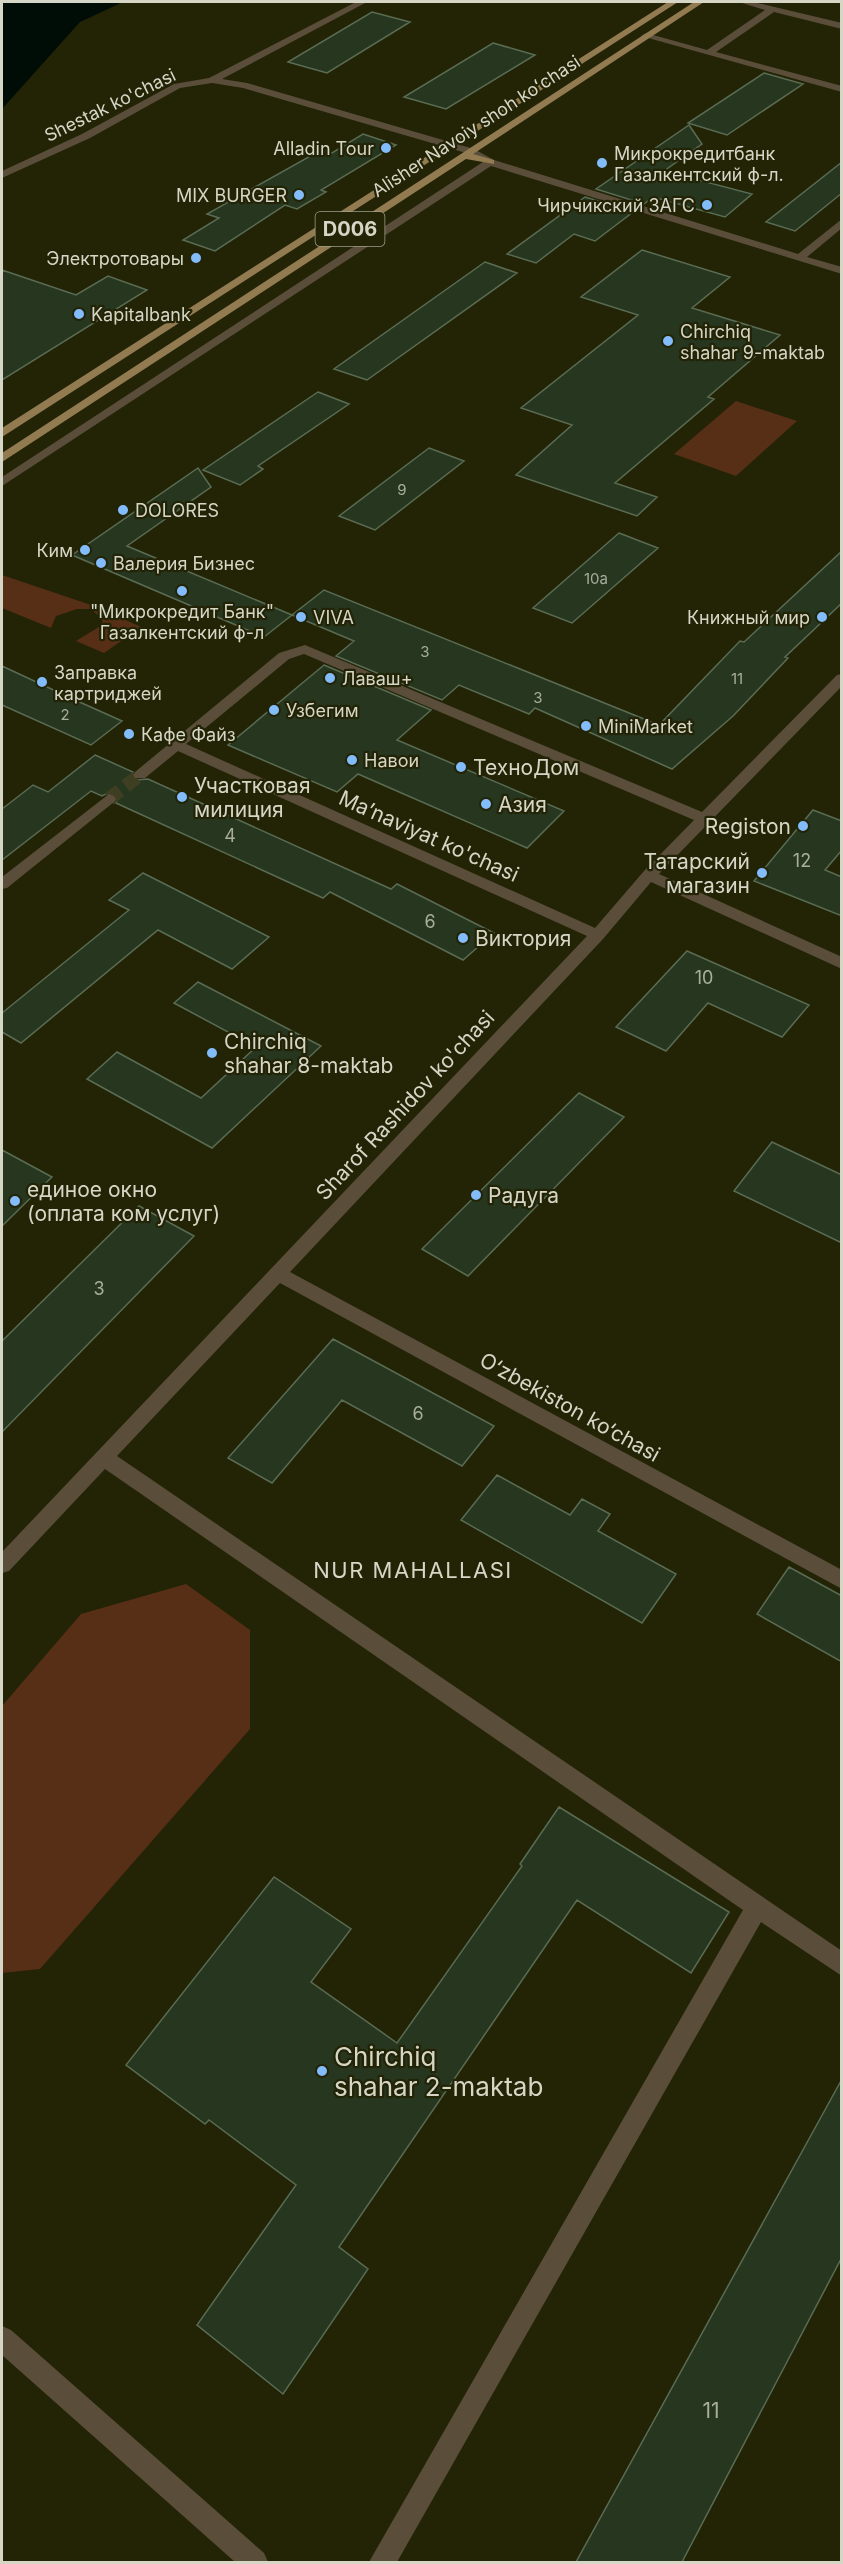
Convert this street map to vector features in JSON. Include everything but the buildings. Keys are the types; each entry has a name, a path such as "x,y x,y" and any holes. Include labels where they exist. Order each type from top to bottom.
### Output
{"main road":[{"name":"Alisher Navoiy shoh koʻchasi","path":"2,433 673,2"},
{"name":"Alisher Navoiy shoh koʻchasi","path":"2,458 699,2"},
{"path":"466,153 490,162"}],"street":[{"name":"Shestak ko'chasi","path":"2,175 86,136 177,86 212,80 362,2"},
{"path":"744,2 842,26"},
{"path":"710,52 773,9"},
{"path":"646,36 842,90"},
{"path":"212,80 244,85 466,153"},
{"path":"490,162 842,271"},
{"name":"Alisher Navoiy shoh koʻchasi","path":"2,482 490,162"},
{"path":"799,258 842,222"},
{"path":"140,775 178,746 284,656 305,649 704,819"},
{"name":"Sharof Rashidov ko'chasi","path":"2,1565 597,935 650,875 842,678"},
{"name":"Ma’naviyat ko'chasi","path":"178,746 597,935"},
{"path":"2,884 109,799"},
{"path":"650,875 842,964"},
{"name":"O‘zbekiston ko‘chasi","path":"277,1273 842,1580"},
{"path":"104,1458 842,1965"},
{"path":"382,2562 757,1906"},
{"path":"2,2339 255,2562"}],"shaded area":[{"path":"2,2 123,2 80,22 2,109"},
{"path":"736,401 797,421 736,476 674,454"},
{"path":"2,575 97,607 141,627 104,653 76,641 102,625 102,619 91,609 77,609 56,616 51,628 2,608"},
{"path":"186,1584 250,1630 250,1729 40,1969 2,1973 2,1706 81,1614"}],"tunnel":[{"path":"109,799 140,775"}],"place":[{"name":"Alladin Tour","path":"386,148"},
{"name":"Микрокредитбанк Газалкентский ф-л.","path":"602,163"},
{"name":"MIX BURGER","path":"299,195"},
{"name":"Чирчикский ЗАГС","path":"707,205"},
{"name":"Электротовары","path":"196,258"},
{"name":"Kapitalbank","path":"79,314"},
{"name":"Chirchiq shahar 9-maktab","path":"668,341"},
{"name":"DOLORES","path":"123,510"},
{"name":"Ким","path":"85,550"},
{"name":"Валерия Бизнес","path":"101,563"},
{"name":"\"Микрокредит Банк\" Газалкентский ф-л","path":"182,591"},
{"name":"VIVA","path":"301,617"},
{"name":"Книжный мир","path":"822,617"},
{"name":"Лаваш+","path":"330,678"},
{"name":"Заправка картриджей","path":"42,682"},
{"name":"Узбегим","path":"274,710"},
{"name":"MiniMarket","path":"586,726"},
{"name":"Кафе Файз","path":"129,734"},
{"name":"Навои","path":"352,760"},
{"name":"ТехноДом","path":"461,767"},
{"name":"Участковая милиция","path":"182,797"},
{"name":"Азия","path":"486,804"},
{"name":"Registon","path":"803,826"},
{"name":"Татарский магазин","path":"762,873"},
{"name":"Виктория","path":"463,938"},
{"name":"Chirchiq shahar 8-maktab","path":"212,1053"},
{"name":"Радуга","path":"476,1195"},
{"name":"единое окно (оплата ком услуг)","path":"15,1201"},
{"name":"Chirchiq shahar 2-maktab","path":"322,2071"}],"district":[{"name":"NUR MAHALLASI","path":"413,1570"}]}
